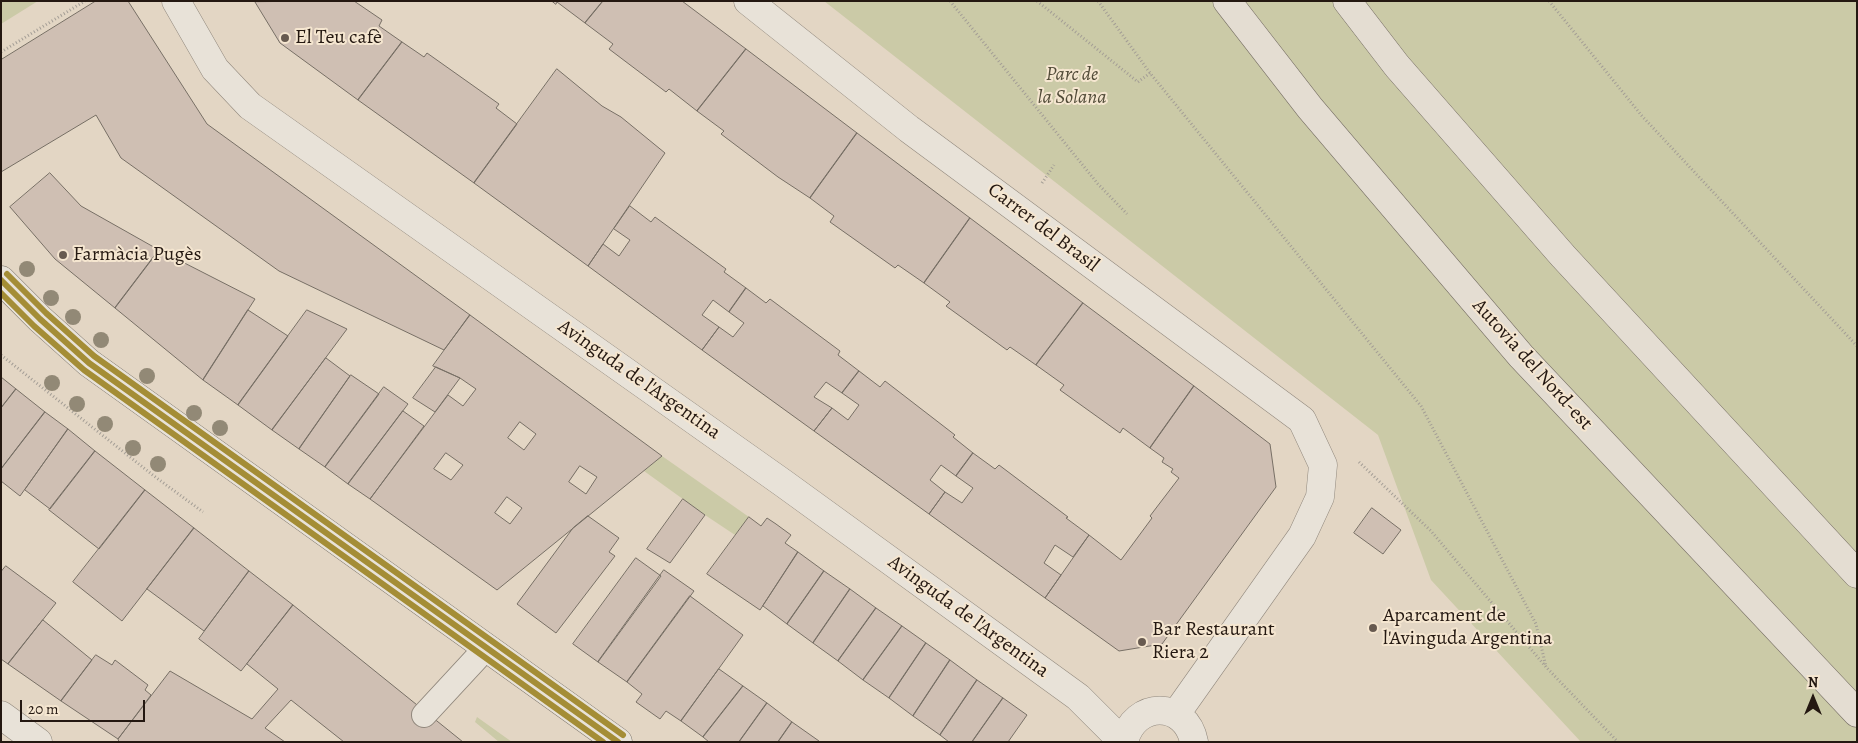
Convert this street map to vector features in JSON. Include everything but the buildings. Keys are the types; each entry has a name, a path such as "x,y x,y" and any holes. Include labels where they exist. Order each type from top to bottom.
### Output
{"highway":[{"name":"Autovia del Nord-est","path":"1227,1 1310,108 1521,356 1857,713"},
{"path":"1347,1 1397,66 1557,249 1857,574"}],"street":[{"name":"Avinguda de l'Argentina","path":"176,1 215,69 250,106 823,512 1078,697 1124,742"},
{"name":"Carrer del Brasil","path":"748,1 909,129 1302,420 1323,464 1320,497 1302,536 1176,714"},
{"path":"1,280 40,319 89,363 618,742"},
{"path":"1124,742 1126,731 1133,721 1142,714 1153,710 1176,714 1191,730 1194,742"},
{"path":"1,715 38,742"}],"lane":[{"path":"424,715 486,648"}],"path":[{"path":"1,52 85,1"},
{"path":"950,1 1098,184 1127,214"},
{"path":"1037,1 1138,82 1150,73"},
{"path":"1098,1 1150,73 1421,406 1536,624 1546,667"},
{"path":"1549,1 1642,116 1857,346"},
{"path":"1,355 154,476 203,512"},
{"path":"1360,462 1430,531 1546,667 1618,742"}],"green space":[{"path":"1,1 38,1 1,24"},
{"name":"Parc de la Solana","path":"824,1 1857,1 1857,742 1581,742 1431,580 1378,435"},
{"path":"662,456 749,517 735,535 644,471"},
{"path":"477,717 512,742 499,742 475,722"}],"transit line":[{"path":"7,274 46,313 94,356 623,735"},
{"path":"1,280 40,319 89,363 618,742"},
{"path":"1,293 34,326 84,370 603,742"}],"place":[{"name":"El Teu cafè","path":"285,38"},
{"name":"Farmàcia Pugès","path":"63,255"},
{"name":"Aparcament de l'Avinguda Argentina","path":"1373,628"},
{"name":"Bar Restaurant Riera 2","path":"1142,642"}]}
